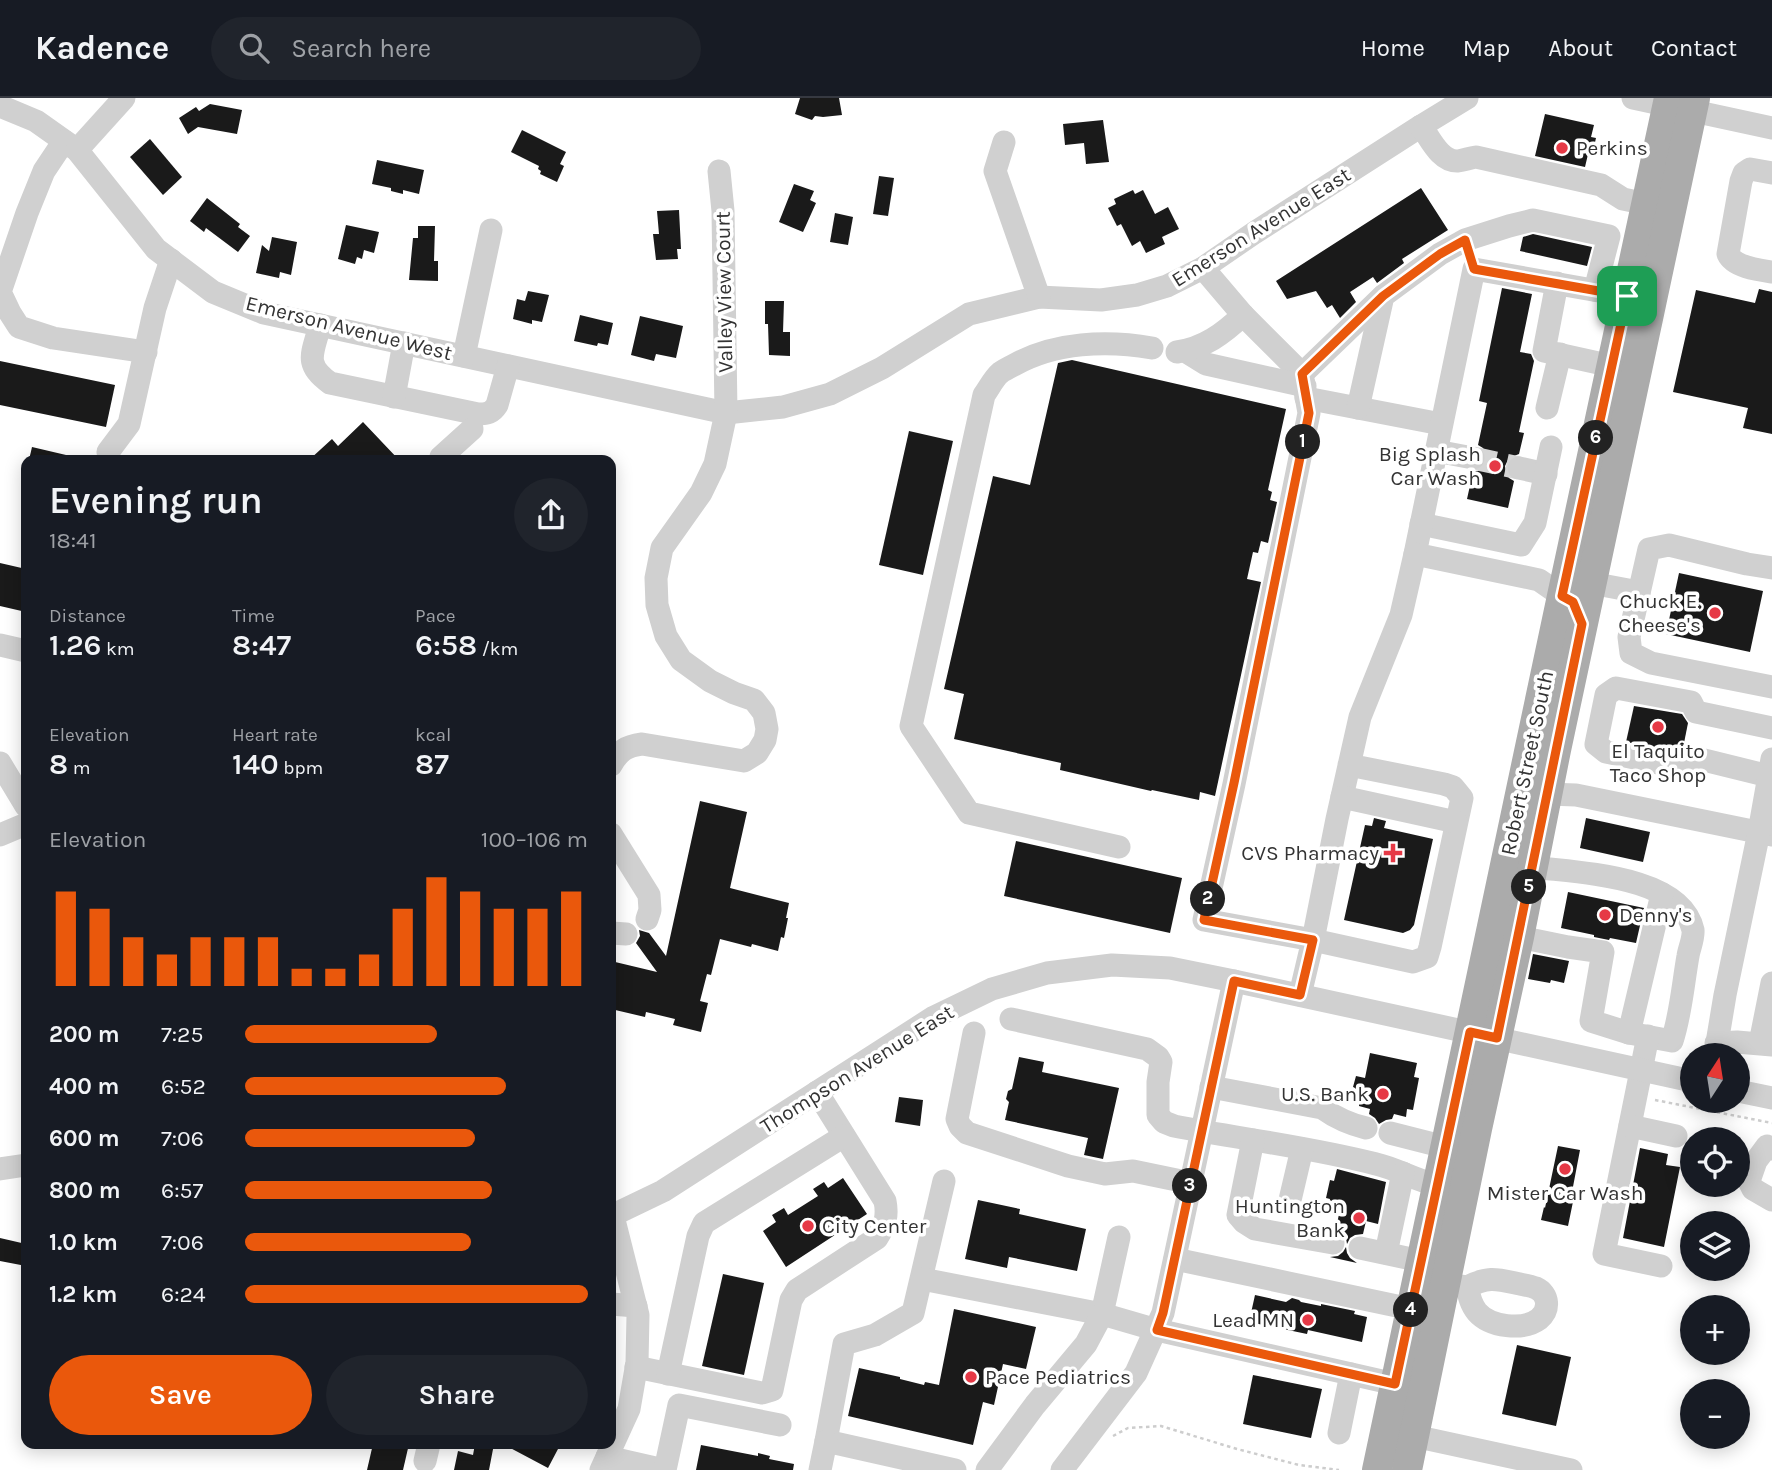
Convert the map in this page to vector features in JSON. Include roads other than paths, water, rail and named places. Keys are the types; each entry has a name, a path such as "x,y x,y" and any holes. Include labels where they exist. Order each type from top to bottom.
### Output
{"main road":[{"name":"Robert Street South","path":"1407,1470 1456,1285 1483,1035 1562,596 1647,204 1681,103"},
{"name":"Robert Street South","path":"1377,1470 1446,1146 1519,937 1591,583 1681,103"},
{"path":"1562,596 1573,602 1582,624"}],"street":[{"path":"124,98 44,171 0,292 19,327 53,338 146,352"},
{"name":"Emerson Avenue East","path":"726,413 783,407 830,394 882,368 969,314 1039,297 1101,300 1137,295 1167,286 1203,268 1467,98"},
{"path":"1633,98 1681,103 1772,128"},
{"name":"Emerson Avenue West","path":"0,106 36,121 71,145 156,249 213,292 264,313 726,413"},
{"path":"1421,126 1447,159 1457,161 1476,157 1601,184 1623,199 1647,204"},
{"path":"1004,142 995,171 1039,297"},
{"path":"1772,173 1750,169 1744,173 1728,254 1730,259 1739,264 1772,272"},
{"name":"Valley View Court","path":"616,757 627,746 642,744 744,761 757,752 765,740 767,729 764,713 754,700 710,681 681,660 666,636 657,605 656,578 662,548 701,493 715,464 726,413 723,211 719,171"},
{"path":"1304,386 1383,296 1440,254 1479,234 1533,220 1609,236 1595,290"},
{"path":"464,356 491,230"},
{"path":"1300,995 1360,716 1401,615 1422,523 1474,269 1465,240"},
{"path":"108,452 129,424 155,308 171,260"},
{"path":"1203,268 1304,386 1309,413 1204,920 1413,962 1427,957 1462,798 1453,787 1349,765"},
{"path":"1474,269 1627,296"},
{"path":"1557,283 1544,351 1612,366"},
{"path":"1358,408 1383,296"},
{"path":"1170,350 1205,345 1223,334 1243,315"},
{"path":"320,325 312,366 318,375 330,383 394,397 488,414 497,405 508,366"},
{"path":"394,397 404,343"},
{"path":"1119,847 969,813 911,726 984,395 1000,373 1026,358 1059,348 1130,344 1170,350 1206,364 1304,386 1358,408 1441,424"},
{"path":"1547,408 1560,354"},
{"path":"443,455 472,429"},
{"path":"1519,576 1521,545 1535,523 1551,447"},
{"path":"1436,451 1473,458"},
{"path":"1519,468 1546,474"},
{"path":"1422,523 1521,545"},
{"path":"1772,568 1669,545 1648,549 1629,637 1631,653 1651,663 1772,687"},
{"path":"1415,554 1539,580 1562,596"},
{"path":"1591,583 1639,592"},
{"path":"0,645 21,650"},
{"path":"1717,1043 1766,834 1770,767 1703,760 1682,768 1606,752 1596,744 1606,695 1616,688 1691,702 1696,712 1772,728"},
{"path":"1568,692 1605,699"},
{"path":"0,763 21,799"},
{"path":"1547,794 1576,795 1766,834"},
{"path":"1342,797 1456,822"},
{"path":"0,835 21,826"},
{"path":"616,842 649,895 650,910 647,919"},
{"path":"1519,937 1603,952 1591,1021 1672,1041 1693,932 1682,907 1645,885 1619,878 1533,867"},
{"path":"1661,1266 1604,1254 1642,1070 1639,1035 1662,894"},
{"name":"Thompson Avenue East","path":"616,1214 663,1191 933,1017 992,989 1047,973 1112,965 1170,968 1680,1078"},
{"path":"1062,1470 1136,1373 1163,1313 1234,981"},
{"path":"1734,1043 1766,1044 1772,983"},
{"path":"957,1006 971,1032 987,1034 999,1030 1008,1025 1011,1019 1010,1006 1001,986"},
{"path":"1011,1019 1147,1049 1161,1062 1157,1082 1158,1115 1164,1122 1174,1126 1377,1164 1437,1185"},
{"path":"974,1033 957,1119 967,1133 1068,1166 1105,1174 1133,1171 1191,1183"},
{"path":"1211,1087 1322,1108 1337,1119 1366,1128"},
{"path":"636,1367 762,1393 772,1390 791,1300 797,1290 877,1238 885,1225 885,1201 817,1092"},
{"path":"1750,1093 1772,1098"},
{"path":"1630,1126 1676,1136"},
{"path":"1390,1133 1446,1146"},
{"path":"668,1374 698,1236 704,1223 844,1136"},
{"path":"1253,1140 1238,1215 1255,1229 1333,1243"},
{"path":"1772,1149 1767,1146 1756,1161 1749,1181 1753,1189 1772,1200"},
{"path":"1290,1200 1302,1149"},
{"path":"0,1169 21,1167"},
{"path":"1386,1253 1403,1173"},
{"path":"820,1470 844,1344 874,1335 913,1313 944,1181"},
{"path":"616,1231 638,1315 636,1367 621,1392 628,1409 618,1416"},
{"path":"987,1470 1035,1405 1086,1345 1102,1314 1119,1237"},
{"path":"1360,1248 1421,1261"},
{"path":"1175,1259 1411,1309"},
{"path":"922,1279 1102,1314 1157,1330 1395,1384"},
{"path":"616,1304 636,1306"},
{"path":"1339,1433 1351,1374"},
{"path":"604,1464 665,1470 679,1405 780,1425"},
{"path":"1414,1436 1485,1461 1571,1470"},
{"path":"826,1441 956,1470"}],"tunnel":[{"path":"1473,458 1519,468"}],"place":[{"name":"Perkins","path":"1562,148"},
{"name":"Big Splash Car Wash","path":"1495,466"},
{"name":"Chuck E. Cheese's","path":"1715,613"},
{"name":"El Taquito Taco Shop","path":"1658,727"},
{"name":"CVS Pharmacy","path":"1393,853"},
{"name":"Denny's","path":"1605,915"},
{"name":"U.S. Bank","path":"1383,1094"},
{"name":"Mister Car Wash","path":"1565,1169"},
{"name":"Huntington Bank","path":"1359,1218"},
{"name":"City Center","path":"808,1226"},
{"name":"Lead MN","path":"1308,1320"},
{"name":"Pace Pediatrics","path":"971,1377"}]}
